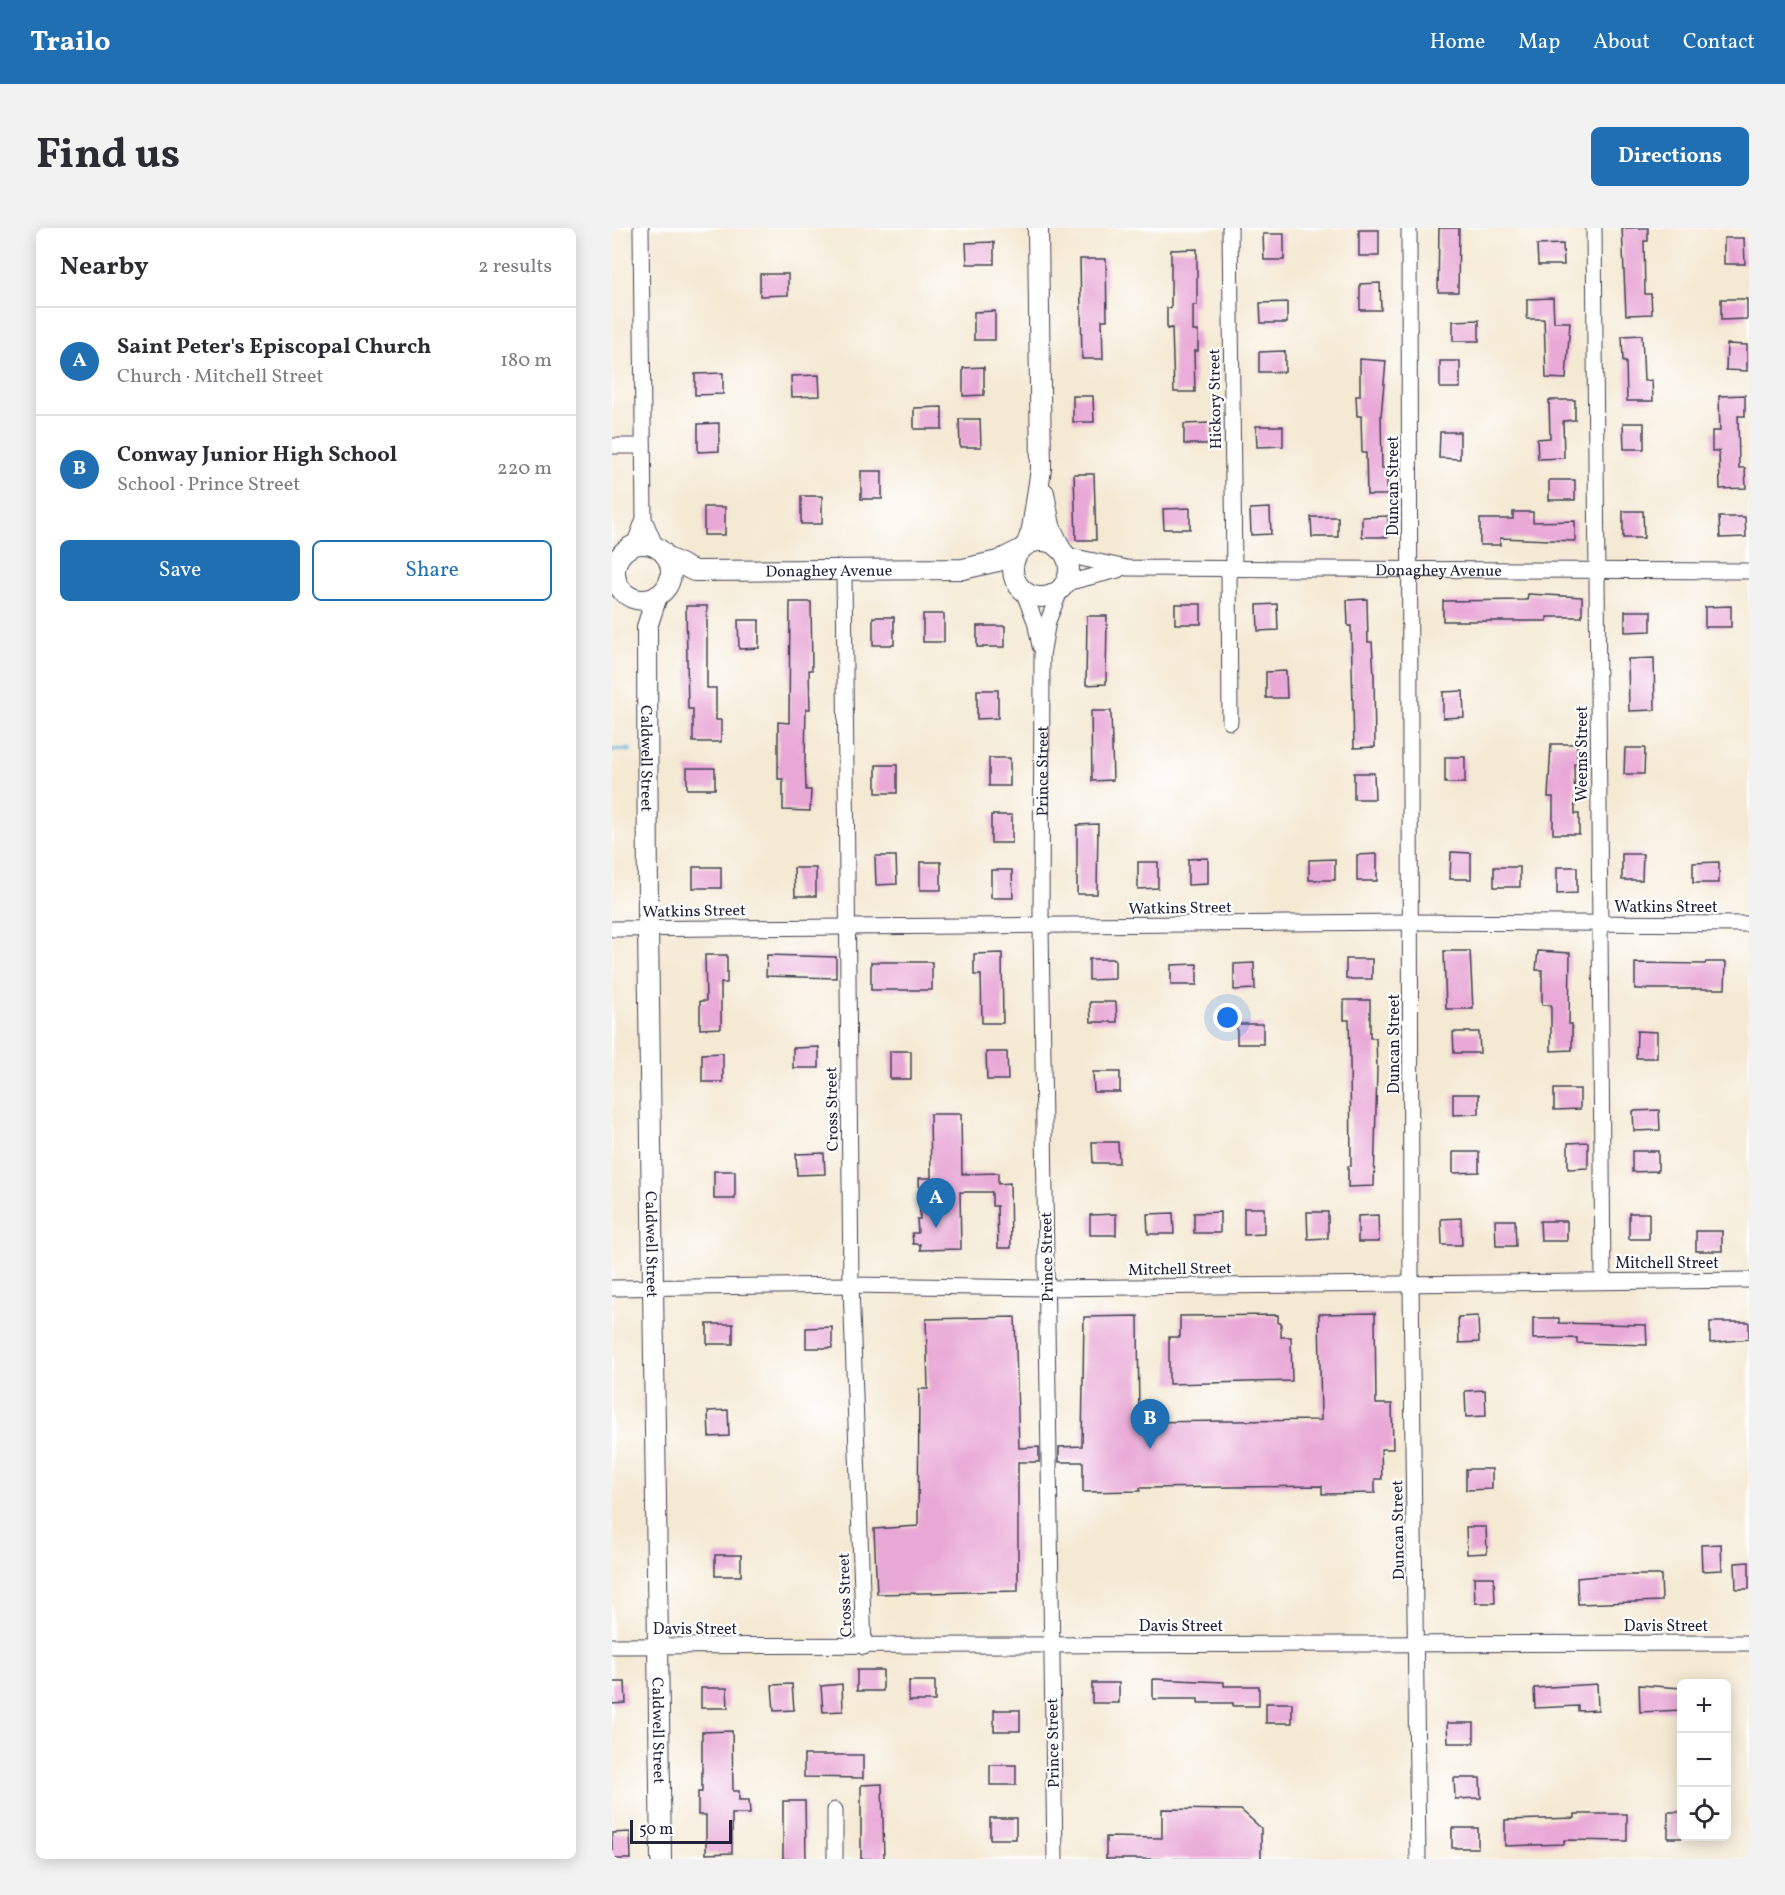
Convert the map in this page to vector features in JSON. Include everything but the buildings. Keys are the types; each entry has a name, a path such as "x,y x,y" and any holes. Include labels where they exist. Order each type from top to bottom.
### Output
{"main road":[{"path":"1038,228 1041,469 1050,526 1069,564 1063,587 1042,597 1020,588 1013,567 1034,518 1041,469"},
{"path":"1023,547 1044,540 1063,551"},
{"path":"634,545 661,551 671,577 662,591 644,600 634,599 625,594 614,581 614,562 621,553 634,545"},
{"name":"Donaghey Avenue","path":"661,551 694,571 844,571 963,569 998,561 1023,547"},
{"name":"Donaghey Avenue","path":"963,569 1020,588"},
{"name":"Donaghey Avenue","path":"662,591 694,571"},
{"name":"Caldwell Street","path":"661,1859 648,929 647,627 662,591"},
{"name":"Caldwell Street","path":"634,599 647,627"}],"street":[{"path":"634,545 644,519 641,228"},
{"name":"Hickory Street","path":"1230,228 1232,569 1230,722"},
{"name":"Duncan Street","path":"1409,228 1411,1282 1418,1859"},
{"name":"Weems Street","path":"1594,228 1603,1280"},
{"path":"612,446 643,446"},
{"path":"644,519 661,551"},
{"name":"Donaghey Avenue","path":"1063,551 1127,568 1749,570"},
{"name":"Donaghey Avenue","path":"1063,587 1127,568"},
{"name":"Cross Street","path":"844,571 851,1285 864,1647"},
{"name":"Prince Street","path":"1055,1859 1041,927 1042,655 1048,621 1063,587"},
{"name":"Prince Street","path":"1020,588 1035,621 1042,655"},
{"name":"Watkins Street","path":"612,929 1411,922 1749,924"},
{"name":"Mitchell Street","path":"612,1288 851,1285 1046,1288 1411,1282 1749,1280"},
{"name":"Davis Street","path":"612,1646 864,1647 1050,1643 1749,1643"},
{"path":"835,1810 835,1859"}],"waterway":[{"path":"612,750 630,750"}],"place":[{"name":"Saint Peter's Episcopal Church","path":"936,1228"},
{"name":"Conway Junior High School","path":"1150,1449"}]}
